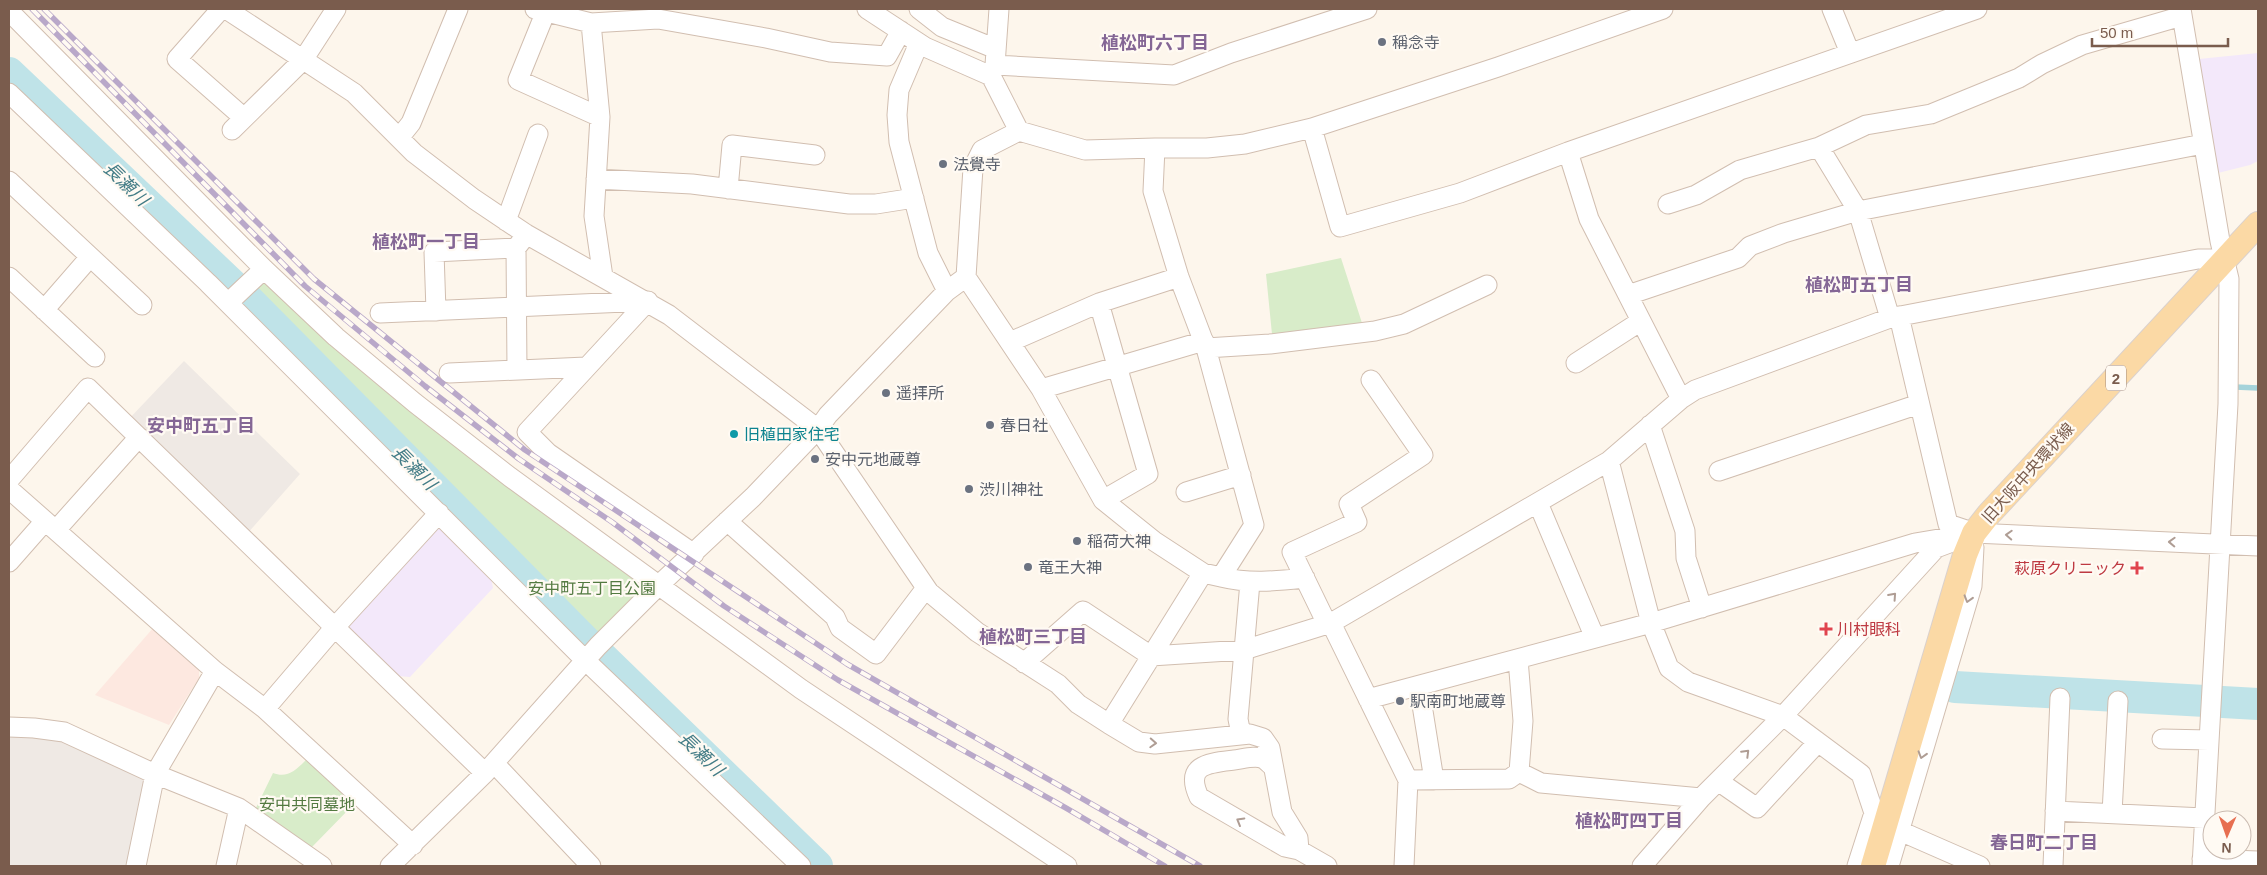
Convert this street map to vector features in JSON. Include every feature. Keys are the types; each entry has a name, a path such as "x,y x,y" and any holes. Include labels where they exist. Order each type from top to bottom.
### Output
{"main road":[{"name":"旧大阪中央環状線","path":"1873,866 1965,555 1974,533 1988,514 2135,358 2223,259 2253,234"}],"street":[{"path":"221,9 177,60 238,124 304,60 336,9"},
{"path":"226,9 354,92 422,159 506,221 521,241 603,277 648,302 668,315 818,429 926,588 977,632 1058,684 1078,704 1139,742 1154,744 1241,734 1257,735 1263,738 1270,748 1282,812 1281,820 1276,826 1260,832"},
{"path":"399,138 412,123 458,9"},
{"path":"867,9 918,43 994,63 1174,75 1231,53 1367,9"},
{"path":"919,9 994,63"},
{"path":"999,9 994,63 1019,131"},
{"path":"1305,578 1250,582 1212,575 1154,540 1103,500 1041,389 966,277 973,168 982,150 1019,131 1085,150 1207,148 1245,144 1312,128 1498,67 1663,9"},
{"path":"1832,9 1850,53"},
{"path":"1312,128 1340,227 1460,193 1568,152 1850,53 1955,12 1977,9"},
{"path":"600,117 518,80 540,10 591,22 658,18 830,52 887,56 901,31"},
{"path":"9,11 264,269 336,338 415,403 510,477 802,689 1067,866"},
{"path":"1668,204 1696,195 1740,170 1819,147 1866,125 1931,114 2019,78 2042,64 2082,45 2181,12 2223,259 2229,279 2228,404 2205,810"},
{"path":"591,22 600,117 594,216 603,277"},
{"path":"918,43 899,90 896,115 899,142 928,253 947,291"},
{"path":"9,93 235,297 439,512 591,654 794,864"},
{"path":"506,221 538,134"},
{"path":"1628,296 1738,258 1750,246 1784,233 1858,211 2203,144"},
{"path":"728,189 732,145 815,155"},
{"path":"1819,147 1858,211 1894,317 1919,404 1948,524 1974,533"},
{"path":"1109,724 1151,656 1212,575 1254,525 1205,344 1179,277 1153,191 1155,148"},
{"path":"1568,152 1589,220 1680,399"},
{"path":"596,179 692,184 849,204 876,204 914,198"},
{"path":"9,181 142,305"},
{"path":"517,370 517,308 521,241"},
{"path":"436,311 434,252 521,241"},
{"path":"44,310 90,257"},
{"path":"1024,663 1083,612 1151,656 1244,650 1329,624 1609,461 1680,399 1695,390 1894,317 2198,259 2223,259"},
{"path":"235,297 264,269"},
{"path":"9,277 95,357"},
{"path":"390,866 489,768 591,654 818,429 828,415 947,291 966,277"},
{"path":"1010,342 1099,303 1179,277"},
{"path":"1041,389 1205,344 1270,344 1382,329 1404,324 1487,284"},
{"path":"380,313 648,302"},
{"path":"648,302 527,432 548,452 694,554"},
{"path":"1099,303 1148,474 1103,500"},
{"path":"1576,363 1641,321"},
{"path":"448,372 586,367"},
{"path":"1371,380 1423,455 1349,504 1357,522 1292,552 1408,780 1404,866"},
{"path":"9,480 88,388 335,627 489,768 591,866"},
{"path":"1719,471 1919,404"},
{"path":"1650,425 1685,531 1686,558 1702,608"},
{"path":"9,562 50,525 139,437"},
{"path":"1609,461 1651,624 1669,668 1688,682 1783,716 1861,774 1874,813 1858,866"},
{"path":"1186,492 1241,475"},
{"path":"9,489 215,671 265,709 413,845"},
{"path":"1538,503 1595,638"},
{"path":"265,709 335,627 439,512"},
{"path":"727,521 835,617 840,628 876,654 926,588"},
{"path":"1642,866 1701,798 1783,716 1936,548 1974,533"},
{"path":"1889,866 1972,586 1974,533"},
{"path":"1368,699 1651,624 1916,543 1974,533 2258,546"},
{"path":"1241,734 1238,719 1250,582"},
{"path":"1518,659 1523,721 1519,772"},
{"path":"136,866 155,774 215,671"},
{"path":"1419,686 1434,780"},
{"path":"2053,866 2060,698"},
{"path":"2112,813 2118,701"},
{"path":"9,727 64,732 155,774 239,808 322,866"},
{"path":"2162,739 2209,740"},
{"path":"1718,781 1757,808 1818,742"},
{"path":"1273,767 1264,759 1254,757 1206,763 1199,770 1195,778 1194,787 1199,797 1285,847 1299,850 1327,866"},
{"path":"1408,780 1509,779 1519,772"},
{"path":"1519,772 1541,783 1701,798"},
{"path":"226,866 239,808"},
{"path":"2055,810 2202,818"},
{"path":"1282,812 1298,838 1299,850"},
{"path":"1900,830 1980,866"},
{"path":"2202,862 2258,861"}],"shaded area":[{"path":"2258,53 2258,161 2250,165 2218,173 2199,59"},
{"path":"184,361 300,474 246,535 127,421"},
{"path":"431,528 440,528 491,578 493,588 410,677 398,676 348,629 349,620"},
{"path":"154,627 199,665 199,678 169,725 95,695"},
{"path":"9,734 54,735 72,747 142,775 146,782 129,866 9,866"}],"green space":[{"path":"1341,258 1362,323 1272,334 1266,274"},
{"name":"安中町五丁目公園","path":"266,281 369,378 637,577 639,592 593,642 249,294 257,283"},
{"name":"安中共同墓地","path":"307,759 354,804 311,848 255,810 273,773 278,775 288,774"}],"waterway":[{"name":"長瀬川","path":"9,73 248,300 583,639 817,866"},
{"path":"2235,387 2258,388"},
{"path":"1955,687 2258,704"}],"railway":[{"path":"32,9 305,286 425,386 519,459 612,522 724,606 838,680 1165,866"},
{"path":"44,9 314,279 525,450 847,664 1200,866"}],"place":[{"name":"稱念寺","path":"1382,42"},
{"name":"法覺寺","path":"943,164"},
{"name":"遥拝所","path":"886,393"},
{"name":"春日社","path":"990,425"},
{"name":"旧植田家住宅","path":"734,434"},
{"name":"安中元地蔵尊","path":"815,459"},
{"name":"渋川神社","path":"969,489"},
{"name":"稲荷大神","path":"1077,541"},
{"name":"竜王大神","path":"1028,567"},
{"name":"萩原クリニック","path":"2137,568"},
{"name":"川村眼科","path":"1826,629"},
{"name":"駅南町地蔵尊","path":"1400,701"}],"district":[{"name":"植松町六丁目","path":"1155,43"},
{"name":"植松町一丁目","path":"426,242"},
{"name":"植松町五丁目","path":"1859,285"},
{"name":"安中町五丁目","path":"201,426"},
{"name":"植松町三丁目","path":"1033,637"},
{"name":"植松町四丁目","path":"1629,821"},
{"name":"春日町二丁目","path":"2044,843"}]}
